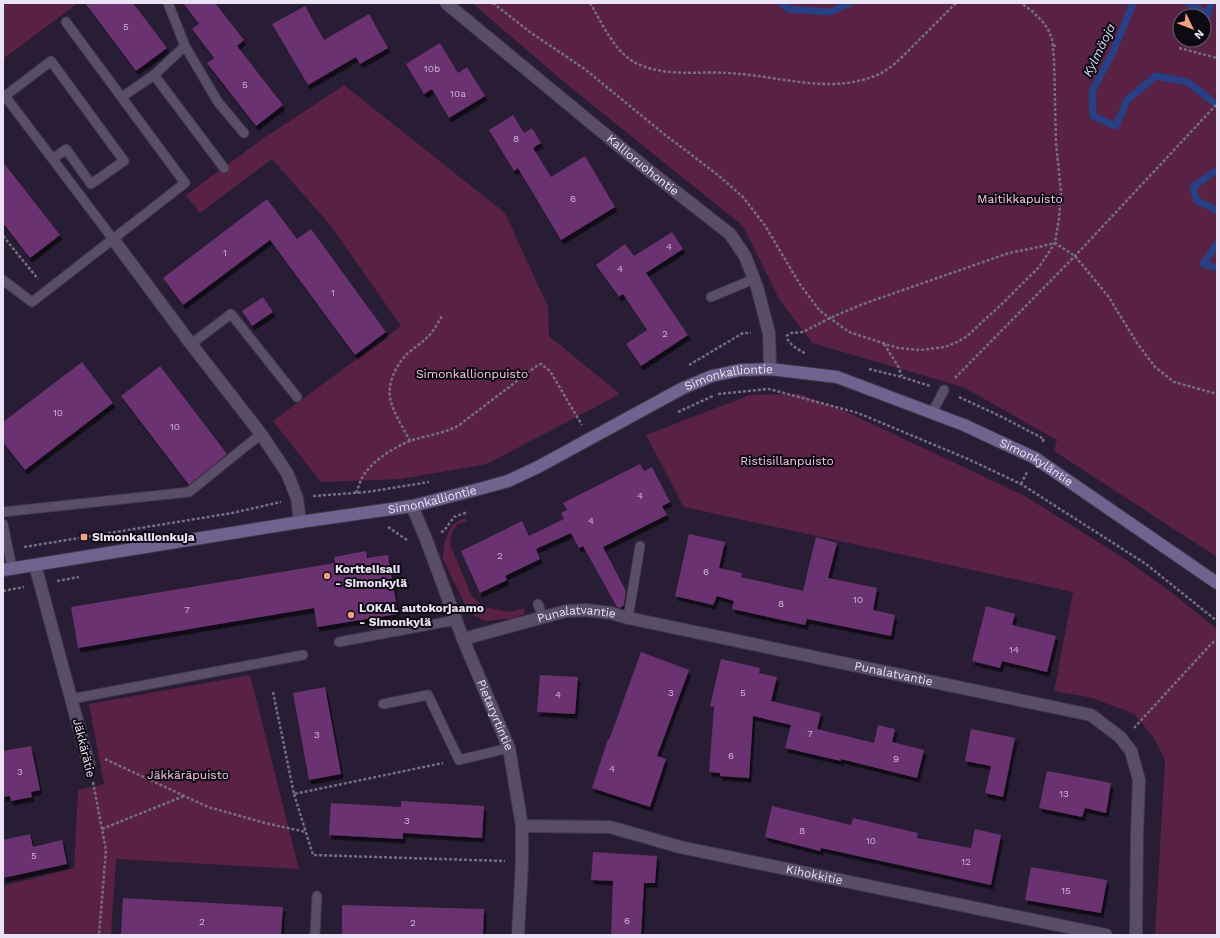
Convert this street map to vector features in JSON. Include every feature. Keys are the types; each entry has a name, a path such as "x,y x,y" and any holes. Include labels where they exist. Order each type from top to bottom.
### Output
{"main road":[{"name":"Simonkalliontie","path":"7,569 300,522 412,506 508,481 538,467 683,388 712,376 740,370 770,369 837,377"},
{"name":"Simonkyläntie","path":"837,377 964,425 1035,458 1217,583"}],"street":[{"name":"Kallioruohontie","path":"446,3 623,149 730,234 745,256 754,279 769,333 770,369"},
{"path":"113,239 191,344 261,434 287,473 297,498 300,522"},
{"name":"Pietaryrtintie","path":"412,506 426,539 463,639 508,748 522,826 522,862 518,935"},
{"name":"Jäkkärätie","path":"35,565 90,765"},
{"name":"Punalatvantie","path":"463,639 566,611 586,610 611,613 628,618 1091,716 1120,737 1131,751 1139,780 1136,935"},
{"name":"Kihokkitie","path":"522,826 610,827 701,851 1106,935"}],"lane":[{"path":"168,3 185,46 218,102 244,133"},
{"path":"3,280 32,302 185,183 66,22"},
{"path":"122,97 154,75 185,46"},
{"path":"53,159 66,150 91,184 124,161 51,62 5,96 113,239"},
{"path":"154,75 224,168"},
{"path":"711,297 754,279"},
{"path":"191,344 231,314 297,397"},
{"path":"932,413 944,390"},
{"path":"3,512 189,492 261,434"},
{"path":"3,524 7,549 7,569"},
{"path":"628,618 640,546"},
{"path":"538,604 543,618"},
{"path":"339,642 456,620"},
{"path":"71,699 302,655"},
{"path":"383,704 428,695 459,760 508,748"},
{"path":"315,935 317,896"}],"path":[{"path":"493,3 530,32 586,70 664,134 718,175 743,197 766,227 798,283 820,311 849,332 898,348 920,350 945,347 966,337 1039,267 1055,242 1060,220 1061,192 1056,143 1053,46 1048,30 1042,20 1021,3"},
{"path":"590,3 614,43 625,56 637,64 679,73 729,73 802,83 848,84 874,77 896,62 956,3"},
{"path":"1053,46 1058,45"},
{"path":"1179,48 1217,58"},
{"path":"944,390 1075,256 1217,104"},
{"path":"3,236 47,290"},
{"path":"785,336 791,333 803,332 830,318 863,304 1009,253 1055,242"},
{"path":"1055,242 1075,256 1108,296 1137,343 1155,367 1174,382 1217,394"},
{"path":"410,441 391,402 390,393 392,376 406,355 423,342 432,332 442,316"},
{"path":"684,368 743,333 769,333"},
{"path":"883,344 898,366 902,377"},
{"path":"356,492 365,473 391,450 410,441 448,432 541,364 550,371 582,425"},
{"path":"575,428 588,421"},
{"path":"7,549 232,512 297,498 356,492 436,481"},
{"path":"1021,484 1146,564 1217,621"},
{"path":"1120,737 1134,728 1211,644 1217,640"},
{"path":"273,692 294,794 313,854 522,862"},
{"path":"85,749 208,807 265,823 306,832"},
{"path":"294,794 459,760"},
{"name":"Jäkkärätie","path":"90,765 106,850 99,935"},
{"path":"102,829 184,796"}],"green space":[{"path":"3,3 78,3 3,59"},
{"name":"Maitikkapuisto","path":"472,3 1217,3 1217,557 1054,451 1057,440 963,387 812,343 779,299 743,226 570,87"},
{"name":"Simonkallionpuisto","path":"344,85 505,213 548,307 549,336 620,394 487,464 401,479 321,482 273,421 401,326 331,226 272,159 200,213 186,195 264,138"},
{"name":"Ristisillanpuisto","path":"800,394 849,413 1025,496 1125,559 1171,592 1217,629 1217,935 1155,935 1165,760 1154,738 1134,714 1093,698 1054,691 1073,592 684,507 646,435 750,395"},
{"path":"464,518 467,521 458,524 452,532 450,544 471,595 484,607 509,612 525,608 524,614 515,618 485,621 475,616 467,609 443,559 444,545 452,525"},
{"name":"Jäkkäräpuisto","path":"250,675 299,869 116,859 111,935 3,935 3,886 74,868 78,790 104,784 89,704"}],"building":[{"path":"85,3 133,3 167,48 136,71"},
{"path":"183,3 215,3 244,40 237,46 283,105 256,126 207,63 214,58 192,29 199,24"},
{"path":"305,6 324,40 369,14 388,48 360,64 356,57 308,85 272,24"},
{"path":"440,43 458,73 467,67 485,96 449,118 432,89 424,94 406,64"},
{"path":"513,115 524,133 532,128 541,143 533,148 551,177 585,156 615,207 561,240 518,168 514,171 489,130"},
{"path":"3,162 60,235 30,258 3,223"},
{"path":"267,199 297,239 311,229 386,332 355,355 270,240 183,305 163,278"},
{"path":"672,232 683,249 646,273 688,335 641,366 626,344 647,330 623,294 619,297 596,265 625,244 634,256"},
{"path":"263,297 273,312 252,326 242,311"},
{"path":"82,362 113,403 25,470 3,442 3,422"},
{"path":"160,366 227,454 189,485 121,396"},
{"path":"640,464 644,471 652,467 670,502 662,506 667,515 603,547 626,591 624,605 620,608 617,607 583,546 579,548 571,533 536,549 540,559 505,576 507,580 480,593 461,551 522,521 529,536 564,519 561,513 567,510 563,503"},
{"path":"689,534 725,542 719,568 742,573 741,577 803,591 816,537 837,543 828,578 877,588 873,610 895,615 891,636 807,619 805,625 732,609 734,601 717,596 713,605 675,596"},
{"path":"366,551 367,558 388,555 398,614 317,627 314,608 78,648 71,607 335,563 334,557"},
{"path":"986,606 1015,614 1012,625 1056,636 1047,672 1002,661 1000,668 972,661"},
{"path":"641,652 689,670 657,756 666,759 650,807 592,788 608,739 609,740"},
{"path":"721,659 760,668 759,673 777,677 771,701 821,713 817,729 874,743 878,725 895,729 892,742 924,750 917,778 841,759 841,761 785,748 791,725 753,716 749,778 720,776 720,773 709,772 714,707 710,706"},
{"path":"540,675 578,677 575,714 537,712"},
{"path":"325,687 341,774 309,780 293,693"},
{"path":"971,729 1015,738 1003,797 985,793 991,766 965,761"},
{"path":"31,746 40,790 31,792 32,797 11,801 10,796 3,797 3,751"},
{"path":"1047,771 1111,783 1106,813 1085,808 1082,817 1039,808"},
{"path":"401,801 484,806 482,838 403,833 403,839 329,835 331,803 401,807"},
{"path":"772,806 851,825 853,818 918,833 917,838 971,848 975,829 1001,835 991,885 821,848 820,851 765,837"},
{"path":"30,834 33,847 62,840 67,864 3,878 3,840"},
{"path":"593,852 657,856 655,883 644,883 641,935 611,935 613,881 591,880"},
{"path":"1031,867 1107,880 1101,913 1025,900"},
{"path":"123,898 283,907 281,935 121,935"},
{"path":"342,905 484,909 483,935 342,935"}],"waterway":[{"name":"Kylmäoja","path":"781,3 789,9 830,12 850,3"},
{"name":"Kylmäoja","path":"1133,3 1114,50 1092,91 1093,116 1116,126 1127,100 1156,76 1188,82 1217,105"},
{"name":"Kylmäoja","path":"1188,3 1208,15 1211,3"},
{"name":"Kylmäoja","path":"1217,170 1193,187 1197,201 1217,211"},
{"name":"Kylmäoja","path":"1217,244 1203,264 1217,268"}],"place":[{"name":"Simonkallionkuja","path":"84,537"},
{"name":"Korttelisali - Simonkylä","path":"327,576"},
{"name":"LOKAL autokorjaamo - Simonkylä","path":"351,615"}]}
